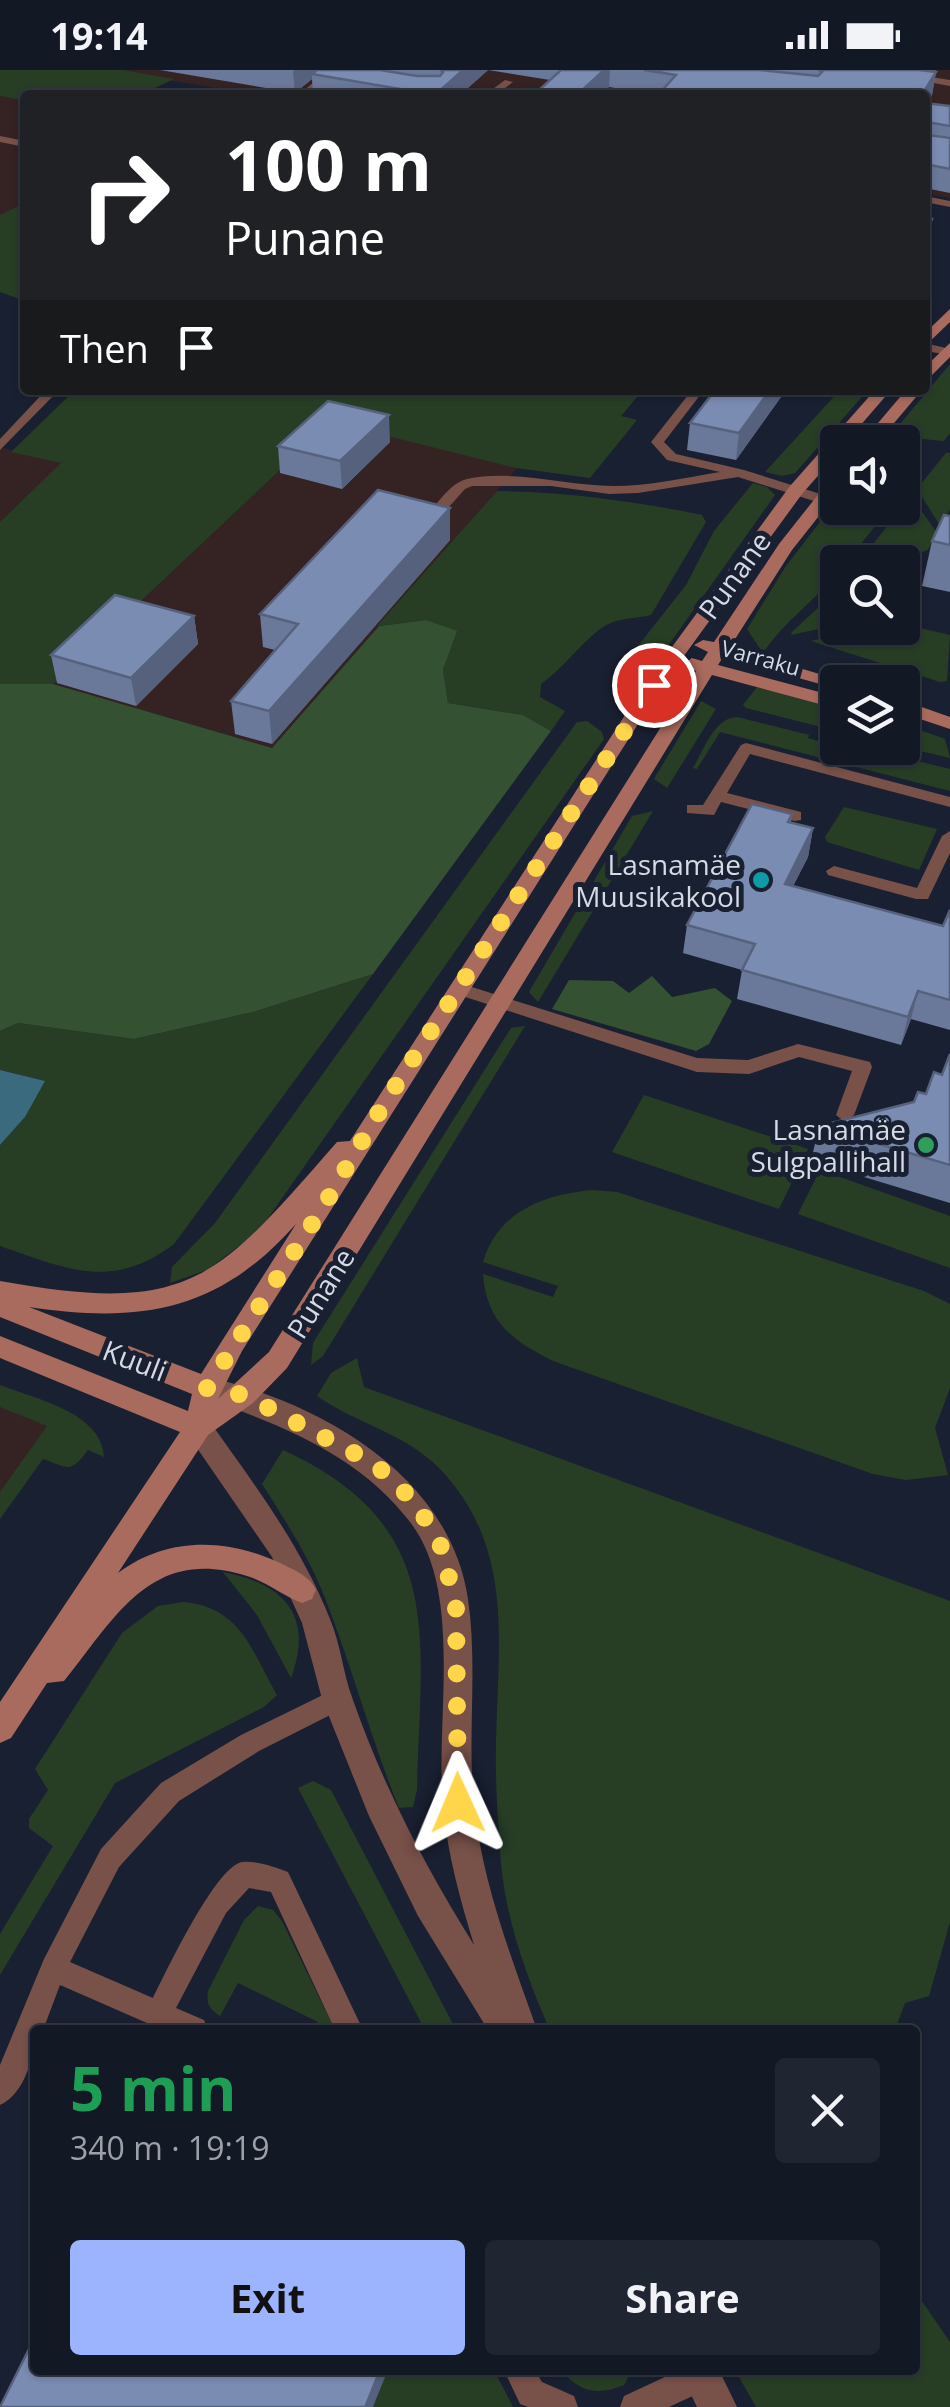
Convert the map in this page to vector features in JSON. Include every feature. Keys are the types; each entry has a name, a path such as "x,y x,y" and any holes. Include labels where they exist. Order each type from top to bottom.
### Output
{"main road":[{"path":"930,338 950,313"},
{"path":"930,371 948,350"},
{"name":"Punane","path":"853,425 879,395"},
{"path":"884,425 910,395"},
{"name":"Punane","path":"0,1729 198,1427 207,1388 382,1107 672,659 820,463"},
{"name":"Punane","path":"198,1427 244,1395 278,1360 713,658 820,501"},
{"path":"686,641 713,658"},
{"name":"Varraku","path":"672,659 713,658 820,680"},
{"name":"Varraku","path":"713,658 820,697"},
{"path":"920,712 945,721"},
{"path":"920,718 945,721"},
{"path":"0,1291 54,1303 124,1306 161,1300 206,1284 246,1259 277,1229 382,1107"},
{"name":"Kuuli","path":"0,1306 207,1388"},
{"name":"Kuuli","path":"0,1347 198,1427"},
{"path":"0,1729 107,1604 133,1578 168,1560 239,1558 273,1570 302,1590"}],"street":[{"name":"Kuuli","path":"207,1388 244,1395 375,1464 416,1503 442,1548 456,1608 458,1803 474,1894 518,2025"},
{"path":"198,1427 282,1548 316,1622 336,1699 380,1805 430,1904 504,2025"}],"lane":[{"path":"309,90 335,70"},
{"path":"660,90 680,70"},
{"path":"908,77 928,74 950,83"},
{"path":"646,80 666,83"},
{"path":"497,90 508,82"},
{"path":"0,446 48,395"},
{"path":"694,395 657,442 672,457 820,497"},
{"path":"435,514 460,486 471,482 550,482 609,490 738,473"},
{"path":"693,810 708,811 746,748 950,802"},
{"path":"717,796 795,816"},
{"path":"834,871 922,896 950,836"},
{"path":"459,989 697,1065 748,1067 798,1050 863,1067 845,1115"},
{"path":"31,2025 53,1968 110,1858 170,1792 250,1743 336,1699"},
{"path":"160,2012 217,1904 244,1874 279,1881 347,2025"},
{"path":"53,1968 185,2025"},
{"path":"0,2091 30,2028"},
{"path":"522,2375 531,2394 563,2407"},
{"path":"634,2407 706,2384"}],"shaded area":[{"path":"107,70 950,70 950,198 930,195 930,90 229,90"},
{"path":"0,96 20,100 20,206 0,220"},
{"path":"331,422 518,467 272,748 53,684"},
{"path":"0,447 62,463 0,522"},
{"path":"0,1406 49,1426 0,1495"}],"green space":[{"path":"0,70 123,70 174,79 151,90 20,90 20,100 0,96"},
{"path":"20,205 20,299 0,292 0,215"},
{"path":"950,364 950,433 944,441 920,439 920,425 899,425 924,395 930,395 930,388"},
{"path":"70,395 639,395 621,416 637,420 590,478 516,468 331,422 53,684 0,684 0,522 61,463 11,452"},
{"path":"835,395 864,395 837,425 820,425 820,445 795,473 782,476 765,472"},
{"path":"950,453 950,509 941,527 920,494 920,485"},
{"path":"753,483 767,487 775,495 646,677 619,670 686,585 714,531"},
{"path":"497,491 625,502 702,515 706,522 651,615 605,626 541,684 540,697 565,711 551,731 523,715 448,703 443,670 456,632 426,620 377,626"},
{"path":"920,509 937,533 928,550 920,553 920,545 872,545 888,525 920,525"},
{"path":"820,522 876,525 860,545 820,545 820,592 761,650 747,629 786,566"},
{"path":"820,606 820,629 791,635"},
{"path":"426,620 457,631 443,670 448,703 523,715 551,731 373,974 253,1012 134,1039 18,1023 0,1031 0,684 53,684 272,748 379,626"},
{"path":"920,628 950,635 947,681 920,676 920,665 887,665 824,645 920,645"},
{"path":"757,687 820,704 820,727 746,708 743,705"},
{"path":"701,701 716,709 667,788 654,779"},
{"path":"737,717 809,735 808,738 820,742 820,758 720,732 697,769 693,768 716,729"},
{"path":"587,721 602,732 604,739 259,1231 207,1270 170,1283 172,1267 215,1223 577,722"},
{"path":"920,730 945,739 950,758 920,751"},
{"path":"920,762 950,769 950,791 849,765 920,765"},
{"path":"844,807 937,829 919,870 827,842 825,837"},
{"path":"653,811 538,1002 529,992 632,816"},
{"path":"373,974 174,1244 151,1259 109,1271 68,1268 0,1246 0,1145 25,1117 44,1081 0,1070 0,1031 18,1023 134,1039 253,1012"},
{"path":"652,976 672,997 715,988 732,1001 709,1044 696,1051 552,1009 569,980 613,981 629,993"},
{"path":"525,1026 323,1356 311,1365 313,1343 511,1028"},
{"path":"644,1095 808,1149 779,1209 612,1152"},
{"path":"820,1170 950,1216 950,1268 798,1214"},
{"path":"593,1190 617,1192 924,1291 950,1304 950,1388 935,1428 948,1475 906,1480 873,1474 553,1361 514,1337 496,1318 483,1274 553,1297 558,1286 483,1262 490,1244 526,1208 558,1196"},
{"path":"357,1358 364,1387 950,1601 950,1922 929,1996 905,2003 897,2025 548,2025 519,1948 504,1884 496,1772 497,1598 481,1531 464,1499 426,1457 317,1396 331,1373"},
{"path":"0,1385 79,1418 92,1429 104,1457 88,1450 68,1467 43,1459 0,1519 0,1492 47,1426 0,1407"},
{"path":"283,1450 337,1480 374,1514 399,1551 413,1591 420,1635 417,1790 413,1807 399,1808 319,1583 262,1484"},
{"path":"223,1572 263,1585 289,1606 299,1637 291,1678 257,1615"},
{"path":"183,1602 219,1612 231,1622 251,1647 277,1695 264,1707 115,1783 0,1975 0,1934 53,1846 29,1828 29,1819 48,1790 35,1769 122,1633 158,1606"},
{"path":"313,1781 331,1790 453,2025 422,2025 298,1788"},
{"path":"258,1906 273,1910 333,2025 317,2025 318,2022 238,1983 220,2016 213,2011 208,1991 244,1920"},
{"path":"920,2298 950,2342 950,2407 756,2407 738,2375 920,2375"},
{"path":"386,2375 497,2375 513,2407 373,2407"},
{"path":"566,2375 629,2375 624,2385 605,2390 589,2390"}],"water":[{"path":"0,1070 45,1081 25,1117 0,1145"}],"building":[{"path":"317,70 380,70 440,76 441,70 463,70 441,90 406,90 312,74"},
{"path":"561,70 604,70 582,90 539,90"},
{"path":"644,70 760,70 818,76 822,72 819,70 936,72 925,90 662,90 676,75"},
{"path":"930,104 950,106 950,126 930,123"},
{"path":"930,135 950,138 950,169 930,165"},
{"path":"711,395 766,395 739,433 690,423"},
{"path":"328,401 389,415 340,461 278,446"},
{"path":"378,490 450,508 269,711 231,701 298,624 260,614"},
{"path":"944,515 950,516 950,545 932,541"},
{"path":"115,595 194,616 131,678 51,655"},
{"path":"752,804 792,814 788,822 813,828 785,884 943,926 950,910 950,1000 918,991 908,1017 742,970 755,944 687,925"},
{"path":"950,1054 950,1165 819,1126 914,1102 918,1092 926,1094 934,1072 942,1075"},
{"path":"30,2347 30,2375 378,2375 366,2405 371,2407 0,2407"}],"place":[{"name":"Lasnamäe Muusikakool","path":"761,880"},
{"name":"Lasnamäe Sulgpallihall","path":"926,1145"}],"route":[{"path":"458,1803 456,1608 442,1548 416,1503 375,1464 290,1416 244,1395 207,1388 382,1107 654,685"}]}
